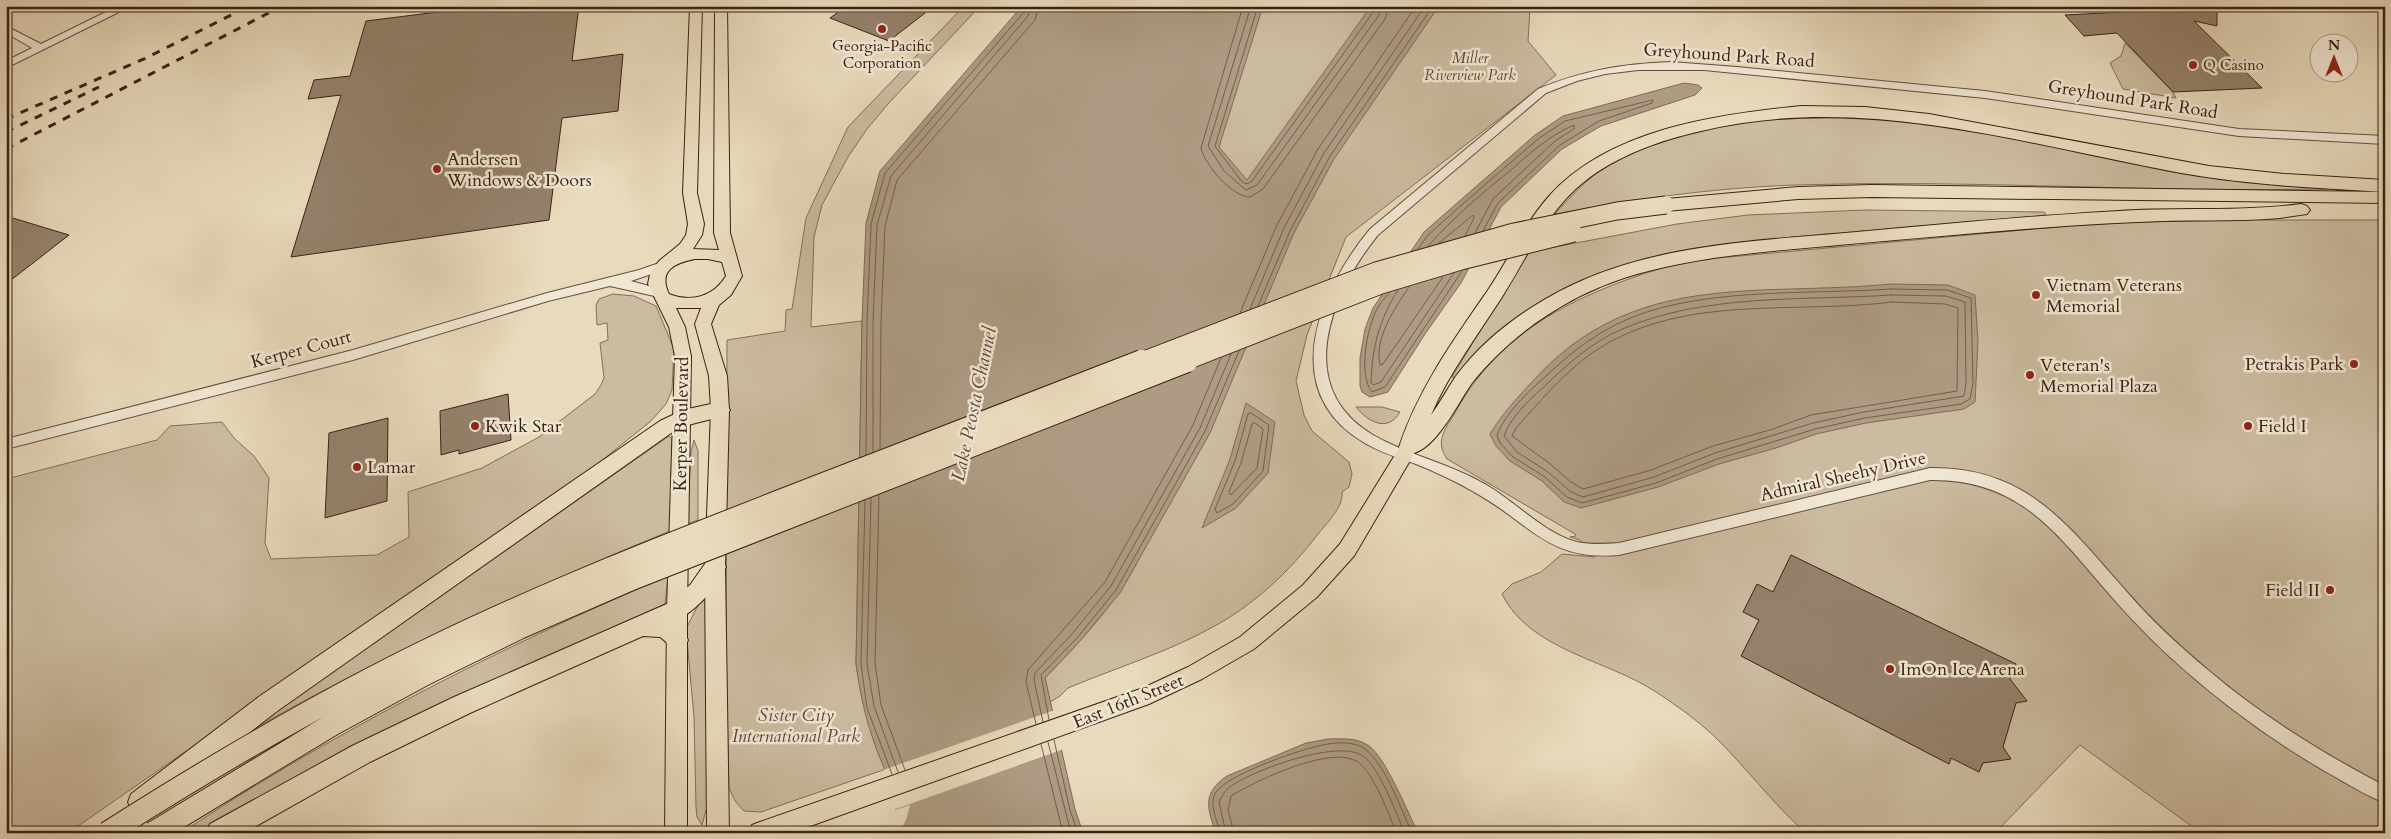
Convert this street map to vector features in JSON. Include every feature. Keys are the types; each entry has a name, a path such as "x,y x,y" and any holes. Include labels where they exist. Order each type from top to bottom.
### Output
{"highway":[{"path":"1407,451 1416,422 1450,363 1551,207 1579,177 1617,155 1656,138 1697,125 1736,117 1789,111 1860,111 1910,115 2187,168 2239,176 2385,186"},
{"path":"153,833 210,796 405,686 518,629 634,578 1381,285 1518,246 1617,225 1669,210 1798,193 1872,191 2385,198"},
{"path":"107,833 240,750 346,693 546,595 637,556 1376,271 1514,232 1617,211 1746,209 1872,203 2385,211"},
{"path":"1407,451 1432,428 1465,379 1485,355 1505,337 1532,317 1575,291 1638,267 1702,252 1835,240 2086,219 2150,216 2266,215 2300,210"},
{"path":"99,833 268,704 656,434 682,418 720,410"},
{"path":"219,833 361,754 462,705 677,610 698,592 716,567"},
{"path":"640,626 663,627 672,631 677,640"}],"main road":[{"path":"696,6 690,193 696,224 694,234 686,248 669,263 657,279 661,295 676,303 691,304 719,296"},
{"name":"Kerper Boulevard","path":"718,833 716,567 720,410 718,376 704,334 703,324 705,315 725,291 734,276 733,266 729,260 722,233 721,6"},
{"path":"669,263 701,253 716,254 729,260"},
{"name":"Kerper Boulevard","path":"661,295 677,326 681,340 684,378 677,610 676,833"},
{"name":"East 16th Street","path":"760,833 1088,718 1149,695 1196,673 1254,637 1310,591 1347,550 1407,451"}],"street":[{"path":"6,65 126,6"},
{"path":"6,29 40,48"},
{"name":"Greyhound Park Road","path":"1407,451 1384,446 1355,429 1334,408 1322,385 1318,371 1317,353 1320,336 1334,296 1356,252 1374,232 1542,91 1570,78 1626,66 1697,67 1940,90 2220,130 2312,138 2385,140"},
{"name":"Kerper Court","path":"6,444 353,355 524,303 604,283 669,263"},
{"path":"604,283 626,284 661,295"},
{"name":"Admiral Sheehy Drive","path":"1407,451 1481,488 1515,509 1553,540 1592,551 1618,549 1917,476 1936,473 1960,474 1991,482 2020,495 2051,518 2173,650 2240,706 2316,757 2385,795"}],"green space":[{"name":"Sister City International Park","path":"964,6 980,6 867,129 848,157 822,205 814,237 811,327 862,321 856,664 867,718 886,769 761,812 744,811 735,801 729,788 726,666 727,340 785,331 786,310 792,309 806,218 848,127"},
{"name":"Miller Riverview Park","path":"1225,6 1436,6 1354,129 1438,6 1533,6 1530,8 1528,41 1556,75 1346,237 1307,335 1296,381 1304,415 1312,431 1349,462 1352,474 1349,487 1342,492 1338,509 1330,520 1307,548 1270,587 1227,619 1194,637 1158,653 1068,688 1050,702 1045,678 1106,610 1136,565 1204,229"},
{"path":"2125,43 2173,92 2176,98 2123,89 2110,63 2121,56"},
{"path":"1800,115 1904,119 2327,189 2260,190 1927,184 1794,185 1674,195 1555,214 1578,189 1598,172 1628,154 1652,144 1675,136 1724,125"},
{"path":"1865,210 2044,212 2046,215 1738,243 1652,257 1611,269 1571,285 1533,306 1490,339 1454,378 1452,377 1528,252 1677,224 1748,215"},
{"path":"2203,220 2385,220 2385,833 2201,833 2080,745 1995,833 1806,833 1782,810 1726,748 1693,718 1664,697 1637,681 1550,641 1514,613 1502,594 1512,584 1541,572 1562,554 1595,557 1580,540 1570,537 1576,536 1575,534 1447,459 1443,452 1441,440 1443,435 1476,380 1500,354 1526,332 1554,313 1585,297 1617,283 1685,261 2088,224"},
{"path":"613,294 634,296 656,306 674,349 672,390 666,404 651,421 580,478 68,833 6,833 6,479 157,440 170,426 222,422 234,438 254,456 269,478 265,543 271,559 377,555 409,537 408,492 482,468 539,437 595,394 604,378 600,343 608,340 607,323 597,325 596,305 599,299"},
{"path":"1356,407 1382,407 1400,412 1390,422 1384,424 1372,421"},
{"path":"669,436 672,439 670,531 504,602 342,681 236,739"},
{"path":"694,440 698,451 698,520 687,524 691,452"},
{"path":"668,576 665,604 547,658 235,813 200,833 181,833 298,760 419,693 542,632"},
{"path":"700,601 706,601 708,803 702,825 697,817 696,807 694,717 686,629"}],"water":[{"name":"Lake Peosta Channel","path":"1022,6 1263,6 1219,147 1247,180 1371,6 1439,6 1334,159 1294,233 1210,433 1120,593 1080,641 1045,678 1075,809 1083,833 886,833 895,819 895,803 891,784 867,720 856,664 862,321 866,223 880,171"},
{"path":"1684,83 1698,85 1702,88 1695,95 1601,126 1562,149 1501,207 1461,283 1425,334 1388,392 1370,397 1362,392 1360,386 1360,358 1365,329 1373,308 1424,232 1535,135 1563,116"},
{"path":"1891,284 1948,285 1975,295 1978,342 1975,402 1964,409 1866,423 1816,434 1776,448 1719,464 1658,487 1581,508 1564,502 1542,481 1510,461 1496,446 1490,434 1505,413 1533,381 1572,345 1613,320 1655,305 1700,295"},
{"path":"1246,403 1275,422 1268,473 1236,508 1202,528 1230,459"},
{"path":"1328,739 1359,741 1376,752 1403,800 1418,833 1216,833 1210,816 1209,801 1213,789 1219,782 1227,776 1306,743"}],"pier":[{"path":"1055,710 1064,749 893,810 883,770"},
{"path":"910,805 906,820 899,833 883,833 892,819 893,811"}],"building":[{"name":"Andersen Windows & Doors","path":"486,6 579,6 572,61 623,54 618,111 562,118 549,220 291,257 341,95 308,99 314,80 350,76 366,21"},
{"name":"Georgia-Pacific Corporation","path":"847,6 934,6 889,41 830,18"},
{"name":"Q Casino","path":"2122,6 2217,6 2217,26 2194,21 2262,88 2173,92 2117,33 2084,36 2065,15 2122,12"},
{"path":"6,216 69,235 6,284"},
{"name":"Kwik Star","path":"508,394 511,440 459,454 459,450 441,455 440,411"},
{"name":"Lamar","path":"388,418 387,501 325,518 329,433"},
{"name":"ImOn Ice Arena","path":"1791,555 2016,664 2010,679 2027,701 2016,703 2003,747 2011,759 1983,763 1979,772 1951,758 1949,764 1741,656 1759,620 1743,612 1757,584 1773,592"}],"railway":[{"path":"6,119 146,58 249,6"},
{"path":"6,149 282,6"},
{"path":"6,132 99,87"}],"place":[{"name":"Georgia-Pacific Corporation","path":"882,29"},
{"name":"Q Casino","path":"2193,65"},
{"name":"Andersen Windows & Doors","path":"437,169"},
{"name":"Vietnam Veterans Memorial","path":"2036,295"},
{"name":"Petrakis Park","path":"2354,364"},
{"name":"Veteran's Memorial Plaza","path":"2030,375"},
{"name":"Kwik Star","path":"475,426"},
{"name":"Field I","path":"2248,426"},
{"name":"Lamar","path":"357,467"},
{"name":"Field II","path":"2330,590"},
{"name":"ImOn Ice Arena","path":"1890,669"}]}
